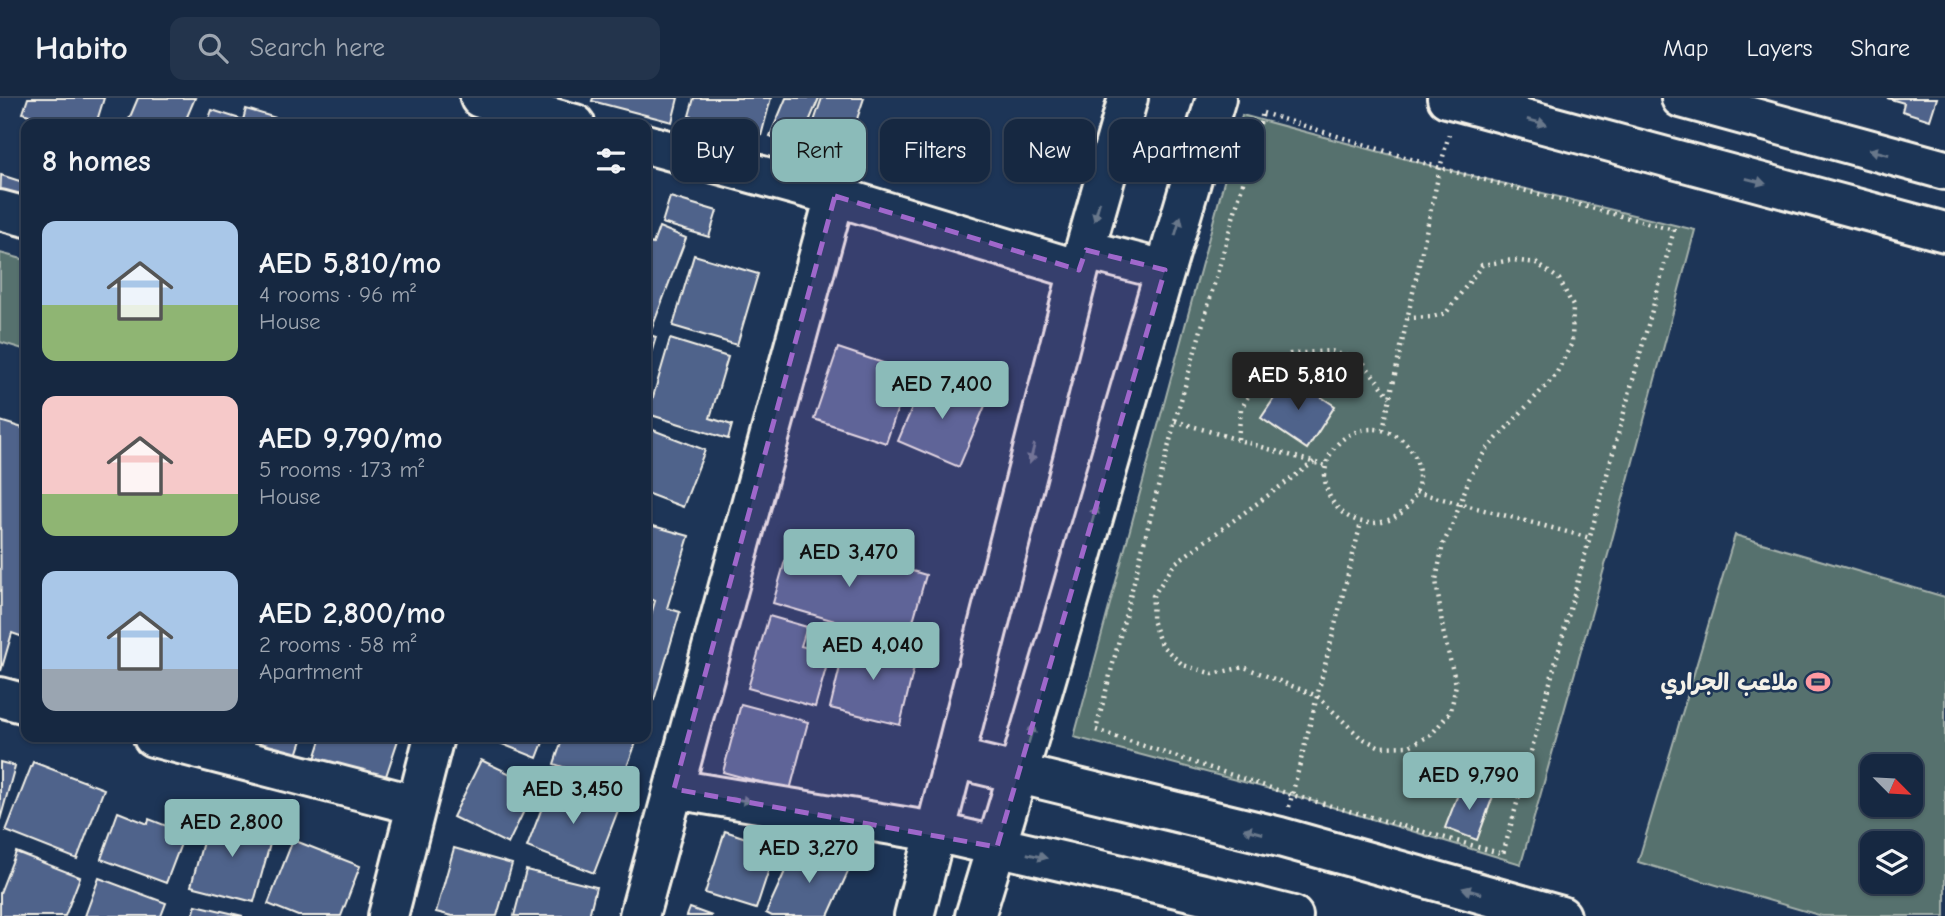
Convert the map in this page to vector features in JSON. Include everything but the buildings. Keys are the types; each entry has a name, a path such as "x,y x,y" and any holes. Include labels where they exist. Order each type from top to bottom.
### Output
{"street":[{"path":"480,98 557,119"},
{"path":"914,916 1083,260 1128,98"},
{"path":"975,916 1216,98"},
{"path":"1447,98 1945,232"},
{"path":"1681,98 1945,170"},
{"path":"651,145 1083,260 1164,270"},
{"path":"639,916 835,196"},
{"path":"0,210 21,216"},
{"path":"0,697 21,703"},
{"path":"182,742 416,805"},
{"path":"388,916 432,742"},
{"path":"954,758 1280,837 1562,916"},
{"path":"674,789 936,832 1237,909 1293,916"}],"path":[{"path":"1263,113 1440,168 1674,230 1503,855 1292,795 1097,730 1175,421 1263,113"},
{"path":"1383,430 1440,168"},
{"path":"1314,462 1175,563 1153,596 1152,620 1161,645 1183,665 1213,674 1244,667 1317,696 1360,737 1380,747 1409,746 1431,735 1451,711 1456,684 1443,631 1436,580 1443,544 1469,479 1485,451 1555,376 1572,343 1573,306 1559,279 1536,263 1511,260 1482,265 1446,313 1408,318"},
{"path":"1238,439 1241,409 1258,378 1290,354 1331,351 1362,361 1390,398"},
{"path":"1175,421 1326,466"},
{"path":"1369,429 1383,430 1408,445 1416,458 1420,473 1416,492 1413,501 1403,513 1391,520 1376,524 1361,523 1336,508 1325,480 1326,466 1341,440 1369,429"},
{"path":"1416,492 1590,538"},
{"path":"1292,795 1361,523"}],"highlighted area":[{"path":"835,196 1079,270 1086,250 1165,270 997,847 674,789"}],"green space":[{"path":"1242,115 1257,119 1241,119"},
{"path":"1264,121 1440,168 1695,230 1521,864 1292,795 1074,737 1224,182 1264,182"},
{"path":"0,253 21,259 21,348 0,342"},
{"name":"ملاعب الجراري","path":"1735,535 1945,597 1945,916 1822,916 1638,862"}],"place":[{"name":"ملاعب الجراري","path":"1818,682"}]}
